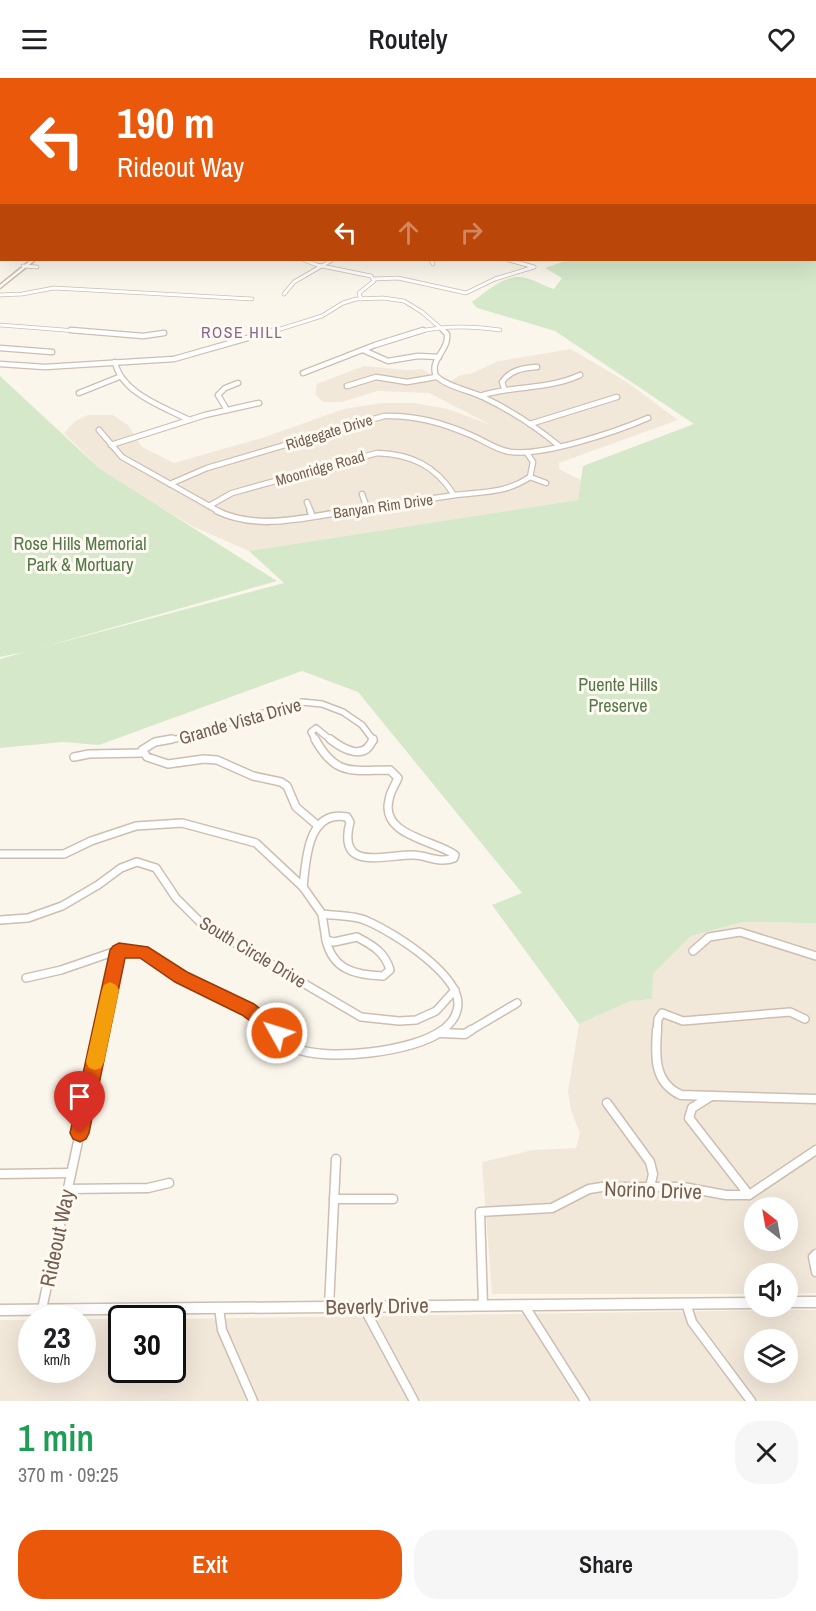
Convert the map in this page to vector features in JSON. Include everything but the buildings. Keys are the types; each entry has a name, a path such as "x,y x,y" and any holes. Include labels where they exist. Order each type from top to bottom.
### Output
{"main road":[{"path":"0,282 26,266 28,261"},
{"path":"0,287 32,261"}],"street":[{"path":"307,261 323,267 365,273 374,279 398,278 466,293 495,279 534,267 513,261"},
{"path":"284,294 304,274 323,267 331,261"},
{"path":"361,299 359,293 372,284 374,279"},
{"path":"0,295 22,294 54,288 252,300"},
{"path":"0,364 45,367 115,362 160,364 192,359 325,318 361,299 383,298 404,302 423,312 441,328 448,339 433,371 436,377"},
{"path":"303,374 393,339 441,328 471,324 500,330"},
{"path":"0,325 143,336 165,333"},
{"path":"0,348 52,352"},
{"path":"363,350 388,361 418,356 439,357"},
{"path":"115,362 114,369 119,377 153,402 189,420"},
{"path":"504,388 502,382 507,375 520,369 537,367"},
{"path":"480,396 504,388 548,387 580,375"},
{"path":"79,393 119,377"},
{"path":"348,386 376,377 407,382 436,377 480,396 530,424 558,445"},
{"path":"227,410 218,395 225,388 238,383"},
{"path":"530,424 617,397"},
{"path":"111,445 189,420 259,403"},
{"name":"Ridgegate Drive","path":"170,484 207,468 384,416 422,417 439,421 500,449 514,453 527,453 558,445 648,418"},
{"name":"Banyan Rim Drive","path":"99,430 122,457 232,517 257,521 501,491 516,486 530,477"},
{"name":"Moonridge Road","path":"209,506 232,493 377,453 398,454 418,460 440,474 454,495"},
{"path":"527,453 533,462 530,477 546,483"},
{"path":"362,494 367,508"},
{"path":"307,502 312,516"},
{"name":"Grande Vista Drive","path":"302,702 315,703 353,717 370,731 374,741 369,748 360,752 346,751 337,747 320,730 314,728 311,730 313,735 333,766 349,772 390,770 395,773 398,778 388,803 391,819 401,830 454,855 450,860 444,861 412,855 370,858 361,856 347,844 346,836 350,822 347,817 340,815 317,825 296,807 287,786 281,782 253,776 217,760 204,759 168,764 147,758 142,750 145,746 155,742 195,736 221,725 302,702"},
{"path":"74,757 88,754 143,753"},
{"path":"0,854 64,854 92,841 136,826 182,823 256,843 303,887 322,914 324,939 325,946 342,969 360,977 383,976 390,970 389,962 380,950 357,937 334,942 324,939"},
{"path":"303,887 309,844 317,825"},
{"name":"South Circle Drive","path":"0,920 28,918 62,906 98,885 121,868 137,862 156,868 165,884 185,909 201,923 361,1017 399,1021 416,1020 436,1011 455,990"},
{"path":"322,914 366,920 412,947 443,973 455,990 458,1009 452,1022 440,1033"},
{"path":"693,951 709,937 740,932 816,956"},
{"path":"27,978 61,970 119,950 142,951 181,977 248,1009 293,1048 321,1054 380,1052 440,1033 465,1034 517,1004"},
{"name":"Rideout Way","path":"43,1305 119,950"},
{"path":"805,1019 790,1012 683,1021 667,1013 660,1014 658,1019 658,1074 675,1094 816,1099"},
{"path":"712,1096 692,1108 689,1118 749,1195 816,1150"},
{"path":"607,1103 650,1162 653,1173 650,1187"},
{"path":"328,1307 336,1159"},
{"path":"0,1174 71,1173"},
{"path":"68,1189 148,1188 169,1183"},
{"name":"Norino Drive","path":"483,1305 480,1212 552,1209 595,1188 683,1187 726,1195 749,1195"},
{"path":"334,1199 393,1199"},
{"path":"815,1271 813,1257 816,1254"},
{"path":"798,1302 816,1302"},
{"path":"686,1303 692,1322 751,1401"},
{"name":"Beverly Drive","path":"96,1309 744,1303"},
{"path":"524,1305 585,1401"},
{"path":"363,1306 414,1401"},
{"path":"219,1308 222,1330 253,1401"},
{"name":"Beverly Drive","path":"0,1310 18,1310"}],"shaded area":[{"path":"571,349 630,384 678,420 559,463 559,469 581,480 578,500 249,551 194,527 120,483 100,469 64,433 75,421 88,415 113,415 128,425 142,447 174,463 265,437 344,409 382,403 414,403 448,409 491,425 429,393 377,391 342,402 323,402 315,394 317,384 364,366 422,369 445,384 461,375 470,374 499,361"},
{"path":"743,922 816,923 816,1293 798,1294 798,1263 744,1263 744,1294 492,1294 482,1162 533,1150 576,1148 580,1133 571,1110 568,1091 579,1024 631,1001 651,999 653,974 691,936"},
{"path":"798,1310 816,1310 816,1401 0,1401 0,1320 18,1320 18,1383 96,1383 96,1319 108,1319 108,1383 186,1383 186,1319 744,1311 744,1317 798,1317"}],"green space":[{"name":"Puente Hills Preserve","path":"565,261 816,261 816,923 743,922 691,936 653,974 652,999 631,1001 579,1024 492,905 522,893 358,692 302,671 99,745 63,742 0,748 0,659 25,652 0,657 0,376 100,469 277,581 36,649 284,583 249,551 578,500 583,466 694,424 555,331 477,308 472,302 488,290 512,278 522,277 554,289 562,278 545,268"}],"slow traffic":[{"path":"95,1062 110,990"}],"district":[{"name":"ROSE HILL","path":"242,332"}],"route":[{"path":"80,1133 119,950 142,951 181,977 248,1009 277,1033"}],"park label":[{"name":"Rose Hills Memorial Park & Mortuary","path":"80,553"}]}
